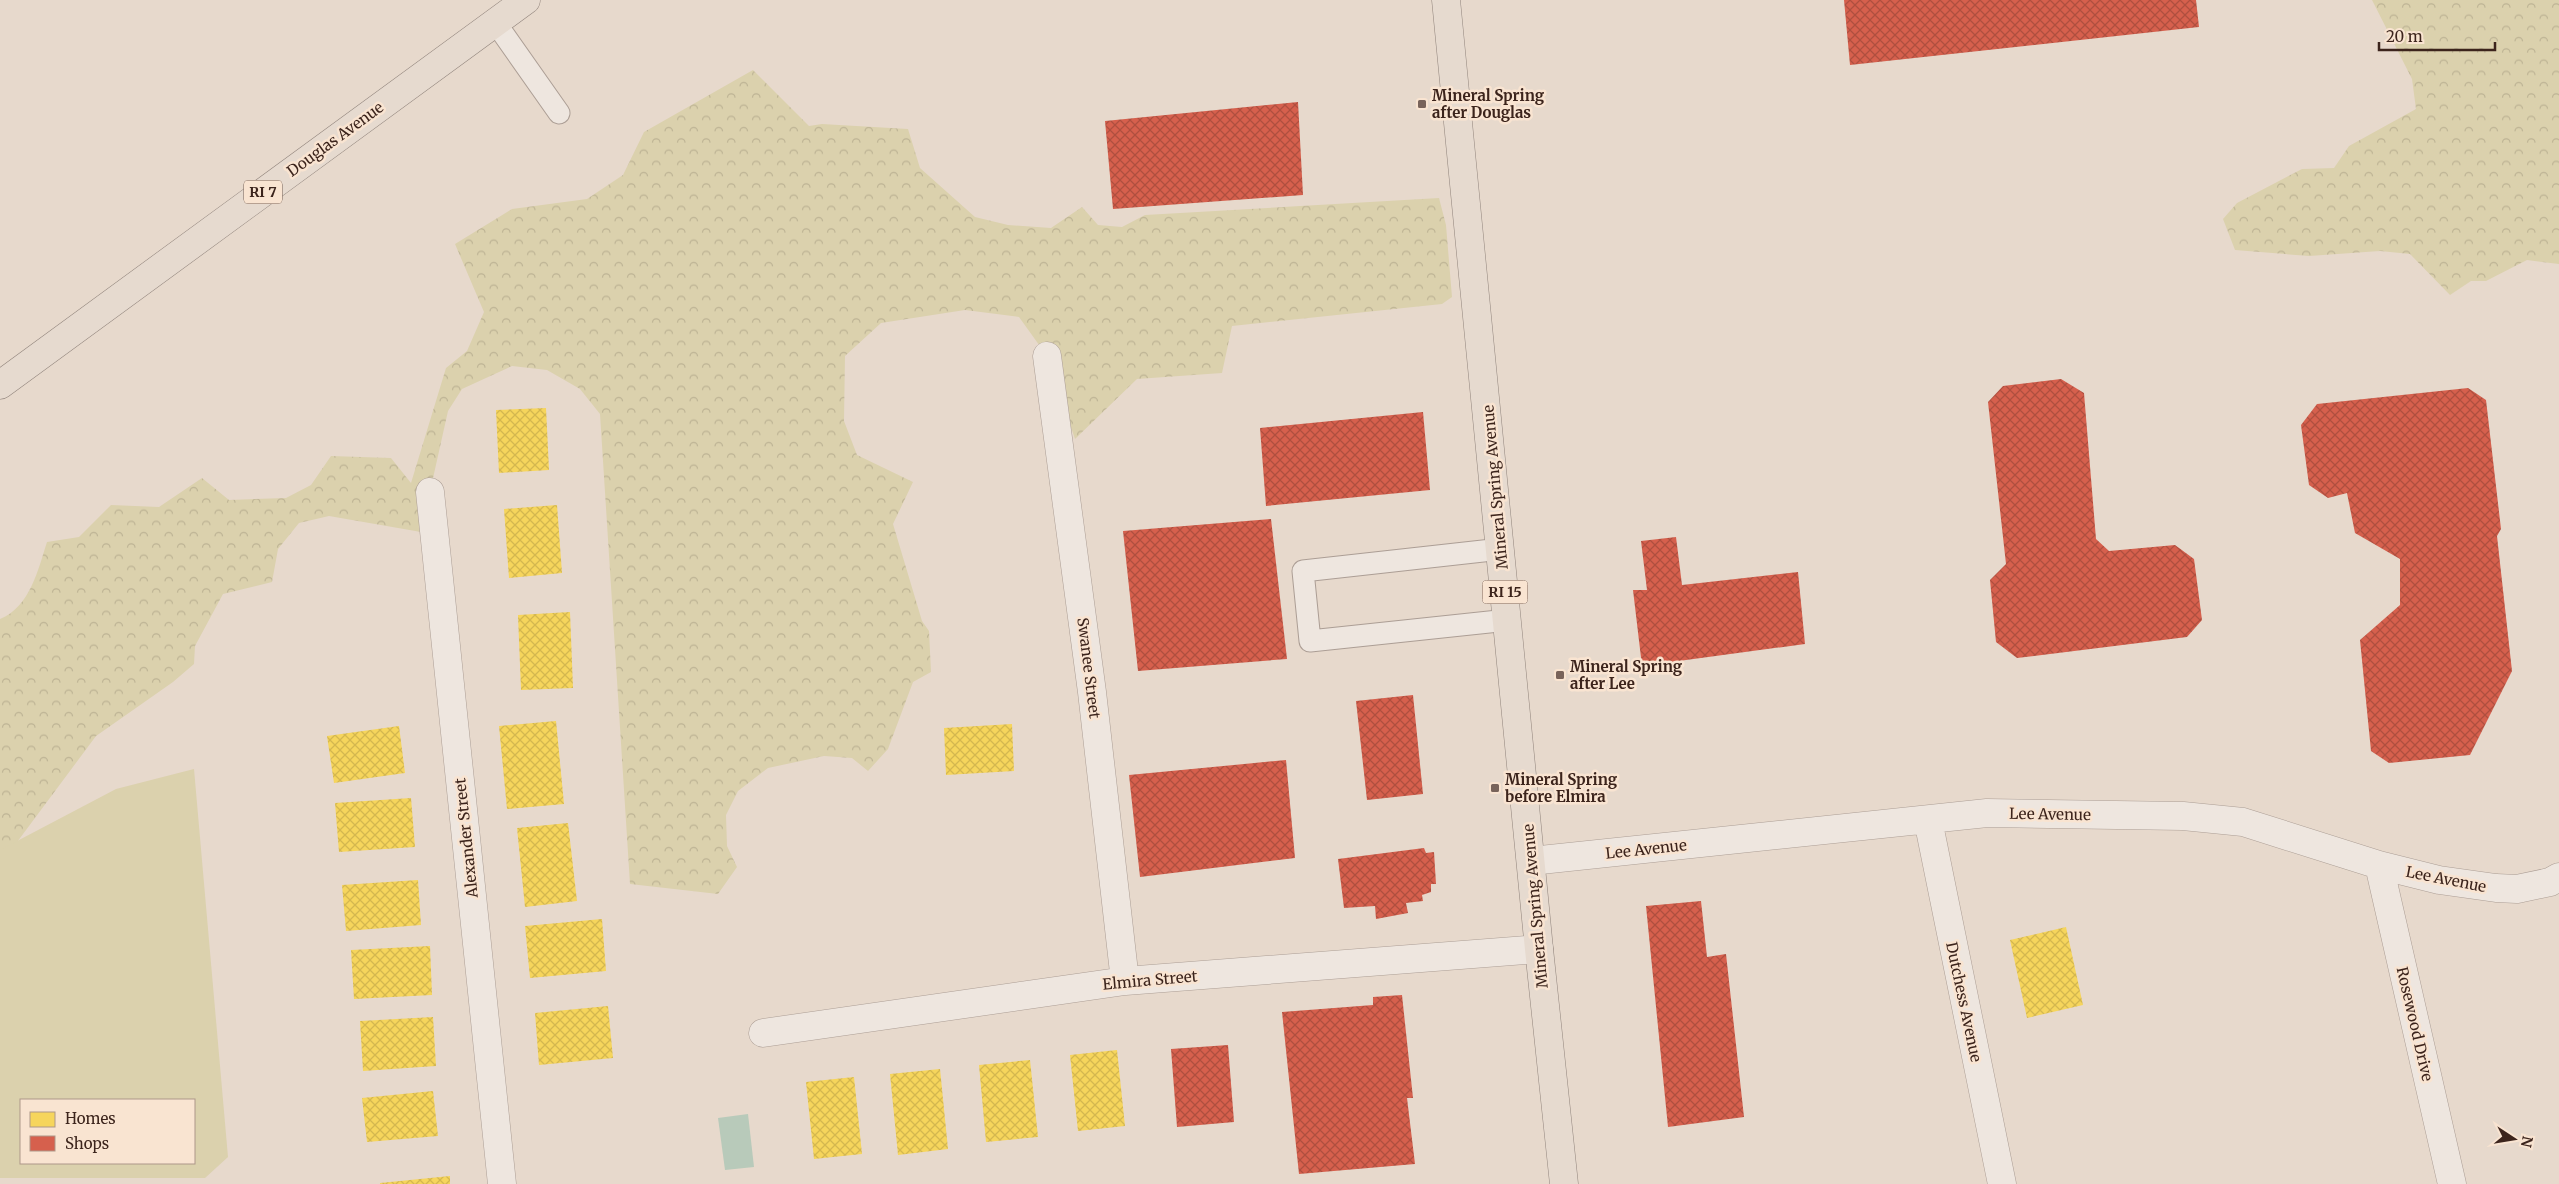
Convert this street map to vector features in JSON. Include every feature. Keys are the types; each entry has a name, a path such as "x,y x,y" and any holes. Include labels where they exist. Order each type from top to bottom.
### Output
{"main road":[{"name":"Douglas Avenue","path":"0,385 526,0"},
{"name":"Mineral Spring Avenue","path":"1446,0 1508,620 1538,949 1564,1184"}],"street":[{"name":"Swanee Street","path":"1047,356 1092,692 1125,981"},
{"name":"Alexander Street","path":"430,492 502,1184"},
{"name":"Lee Avenue","path":"1531,861 1987,813 2183,816 2243,822 2379,865 2439,880 2517,889 2556,885"},
{"name":"Dutchess Avenue","path":"1928,820 2002,1184"},
{"name":"Rosewood Drive","path":"2379,865 2452,1184"},
{"name":"Elmira Street","path":"763,1033 1125,981 1538,949"}],"lane":[{"path":"495,22 559,113"},
{"path":"1501,550 1303,571 1310,641 1508,620"}],"green space":[{"path":"2372,0 2559,0 2559,264 2527,260 2486,281 2471,281 2450,295 2410,254 2380,251 2309,256 2235,250 2223,219 2237,203 2302,169 2334,168 2349,146 2416,109 2412,79"},
{"path":"753,70 809,126 822,124 908,129 920,168 975,217 1008,225 1051,228 1082,207 1098,225 1122,227 1145,215 1439,198 1446,225 1452,297 1442,304 1232,326 1222,373 1137,379 1075,439 1047,356 1019,317 965,310 881,323 845,356 844,421 857,455 913,482 893,524 922,621 929,631 931,672 913,682 888,749 868,771 852,758 824,756 768,768 738,791 726,815 727,846 737,867 718,894 630,884 600,414 580,389 547,370 512,366 462,389 448,411 421,532 329,516 299,523 278,549 272,582 223,594 195,646 194,664 173,682 96,736 0,865 0,619 19,606 26,597 36,576 47,542 79,537 111,505 159,507 202,478 229,500 286,498 311,485 331,456 391,458 411,483 446,368 467,351 484,312 455,244 512,209 587,199 623,175 644,132"},
{"path":"194,769 228,1157 205,1178 0,1178 0,850 116,789"}],"shaded area":[{"path":"748,1114 754,1167 725,1170 718,1118"}],"building: Homes":[{"path":"546,408 549,470 499,473 496,410"},
{"path":"557,505 562,573 509,578 504,509"},
{"path":"570,612 573,688 521,690 518,615"},
{"path":"556,721 564,804 507,809 499,726"},
{"path":"1012,724 1014,771 946,775 944,728"},
{"path":"399,726 405,773 334,783 327,736"},
{"path":"411,798 415,847 339,852 335,803"},
{"path":"568,823 577,901 525,907 517,828"},
{"path":"418,880 421,925 346,931 342,885"},
{"path":"602,919 606,971 530,978 525,926"},
{"path":"2066,927 2083,1005 2027,1018 2010,940"},
{"path":"430,946 432,995 354,999 351,950"},
{"path":"608,1006 613,1058 539,1065 535,1013"},
{"path":"433,1017 436,1066 363,1071 360,1021"},
{"path":"1117,1050 1125,1126 1078,1131 1070,1055"},
{"path":"1030,1060 1038,1137 986,1142 979,1065"},
{"path":"940,1069 948,1149 898,1155 890,1074"},
{"path":"854,1077 862,1154 814,1159 806,1082"},
{"path":"433,1091 438,1136 367,1142 362,1098"},
{"path":"450,1176 450,1184 380,1184 380,1183"}],"building: Shops":[{"path":"1844,0 2196,0 2199,27 1850,65"},
{"path":"1298,102 1303,195 1113,209 1105,121"},
{"path":"2061,379 2084,393 2096,539 2109,551 2175,545 2194,559 2202,620 2187,637 2017,658 1996,642 1990,580 2006,564 1988,402 2003,386"},
{"path":"2468,388 2486,400 2501,529 2497,536 2512,671 2470,755 2389,763 2371,751 2360,640 2400,605 2400,559 2355,533 2347,493 2328,498 2309,485 2301,425 2317,404"},
{"path":"1423,412 1430,490 1266,506 1260,428"},
{"path":"1271,519 1287,659 1138,671 1123,531"},
{"path":"1676,537 1682,585 1798,572 1805,644 1642,666 1633,590 1647,590 1641,541"},
{"path":"1413,695 1423,794 1367,800 1356,701"},
{"path":"1286,760 1295,858 1140,877 1129,775"},
{"path":"1424,848 1426,853 1434,852 1436,884 1431,884 1431,892 1422,895 1423,901 1406,903 1408,913 1376,919 1375,906 1344,908 1338,859"},
{"path":"1701,901 1707,957 1726,954 1744,1117 1668,1127 1646,906"},
{"path":"1402,995 1413,1098 1407,1098 1415,1164 1299,1174 1282,1012 1373,1005 1373,997"},
{"path":"1228,1045 1234,1122 1177,1127 1171,1049"}],"place":[{"name":"Mineral Spring after Douglas","path":"1422,104"},
{"name":"Mineral Spring after Lee","path":"1560,675"},
{"name":"Mineral Spring before Elmira","path":"1495,788"}]}
